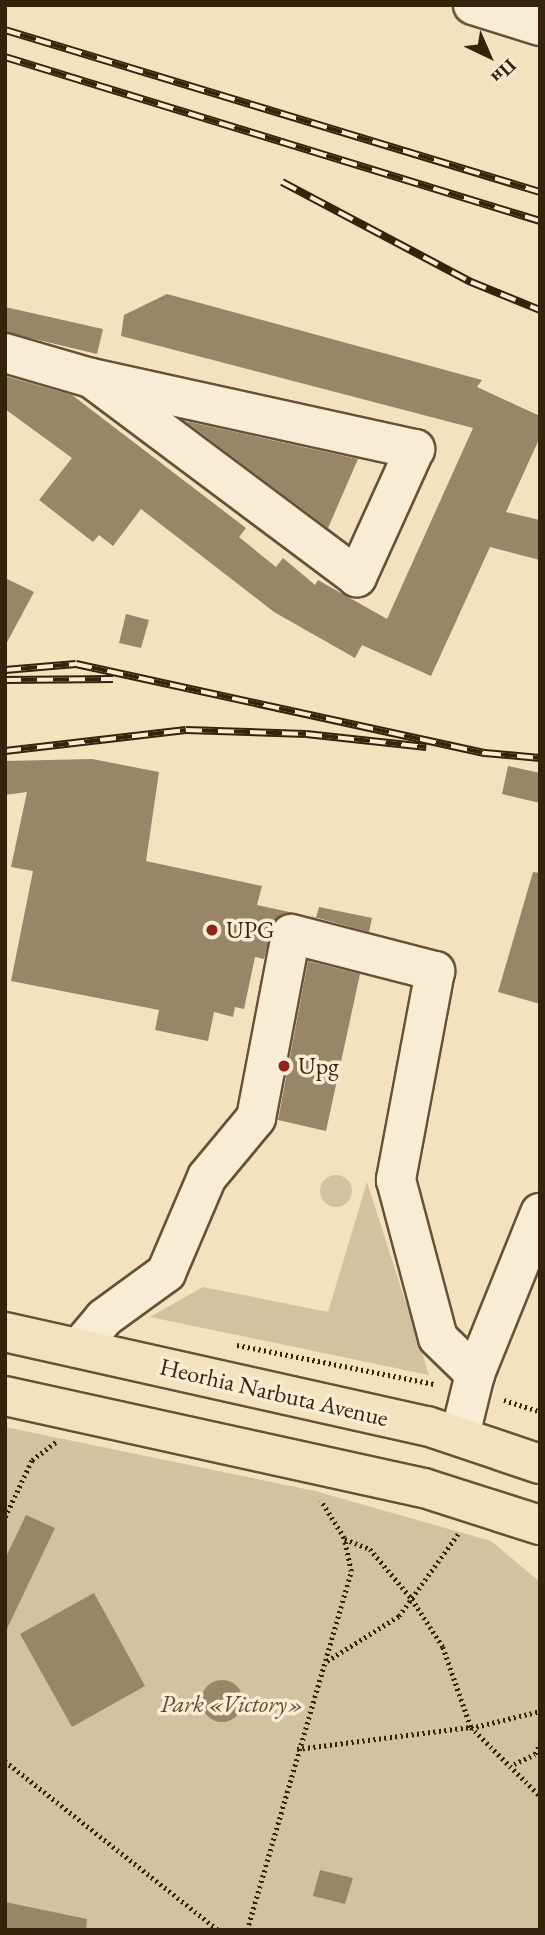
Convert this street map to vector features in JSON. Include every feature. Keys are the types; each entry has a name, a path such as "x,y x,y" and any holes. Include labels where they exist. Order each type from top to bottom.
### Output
{"main road":[{"name":"Heorhia Narbuta Avenue","path":"5,1332 460,1435 540,1464"},
{"path":"5,1396 424,1488 540,1525"}],"lane":[{"path":"473,5 540,26"},
{"path":"5,353 91,378 415,449 357,577 91,378"},
{"path":"79,1348 104,1318 166,1273 208,1177 256,1118 291,934 435,971 396,1180 438,1338 474,1383"},
{"path":"460,1435 474,1383 540,1213"}],"path":[{"path":"227,1344 474,1383 540,1412"},
{"path":"5,1517 32,1460 61,1439"},
{"path":"247,1930 297,1749 327,1661 351,1571 344,1538 315,1491"},
{"path":"327,1661 399,1616 467,1522"},
{"path":"344,1538 370,1549 412,1599 443,1647 471,1728 513,1764 540,1796"},
{"path":"297,1749 471,1728 540,1711"},
{"path":"513,1764 535,1754 540,1743"},
{"path":"5,1761 218,1930"}],"green space":[{"path":"336,1175 347,1180 352,1191 347,1202 336,1207 325,1202 320,1191 325,1180"},
{"path":"367,1182 429,1375 150,1317 203,1287 328,1312"},
{"name":"Park «Victory»","path":"5,1427 315,1491 491,1541 540,1582 540,1930 5,1930"}],"building":[{"path":"167,294 482,380 477,387 540,416 540,437 506,512 540,520 540,560 490,547 431,676 362,645 355,658 274,612 141,509 113,546 99,535 93,542 39,500 72,458 5,409 5,376 72,395 246,528 239,537 276,567 283,558 315,585 318,580 387,619 473,428 121,336 124,315"},
{"path":"5,307 103,329 97,354 5,332"},
{"path":"185,421 358,459 328,528"},
{"path":"5,578 34,592 5,646"},
{"path":"126,614 149,620 141,648 119,643"},
{"path":"92,759 159,772 146,861 262,886 257,905 294,913 274,920 264,959 255,957 244,1009 235,1007 233,1017 214,1012 208,1041 155,1030 159,1010 11,981 33,871 11,867 27,792 5,795 5,761"},
{"path":"508,766 540,773 540,803 502,794"},
{"path":"533,872 540,873 540,1004 498,992"},
{"path":"319,907 372,918 369,932 316,918"},
{"path":"308,961 360,974 326,1131 278,1120"},
{"path":"26,1515 55,1528 5,1633 5,1559"},
{"path":"94,1593 145,1686 72,1727 20,1634"},
{"path":"222,1680 237,1686 243,1701 237,1716 222,1722 207,1716 201,1701 207,1686"},
{"path":"320,1870 353,1878 345,1904 313,1896"},
{"path":"5,1902 87,1919 86,1930 5,1930"}],"railway":[{"path":"5,30 540,192"},
{"path":"5,57 540,221"},
{"path":"282,182 471,282 540,310"},
{"path":"5,670 76,664 485,753 540,758"},
{"path":"5,680 113,679"},
{"path":"5,751 186,730 306,734 426,747"}],"place":[{"name":"UPG","path":"212,930"},
{"name":"Upg","path":"284,1066"}]}
